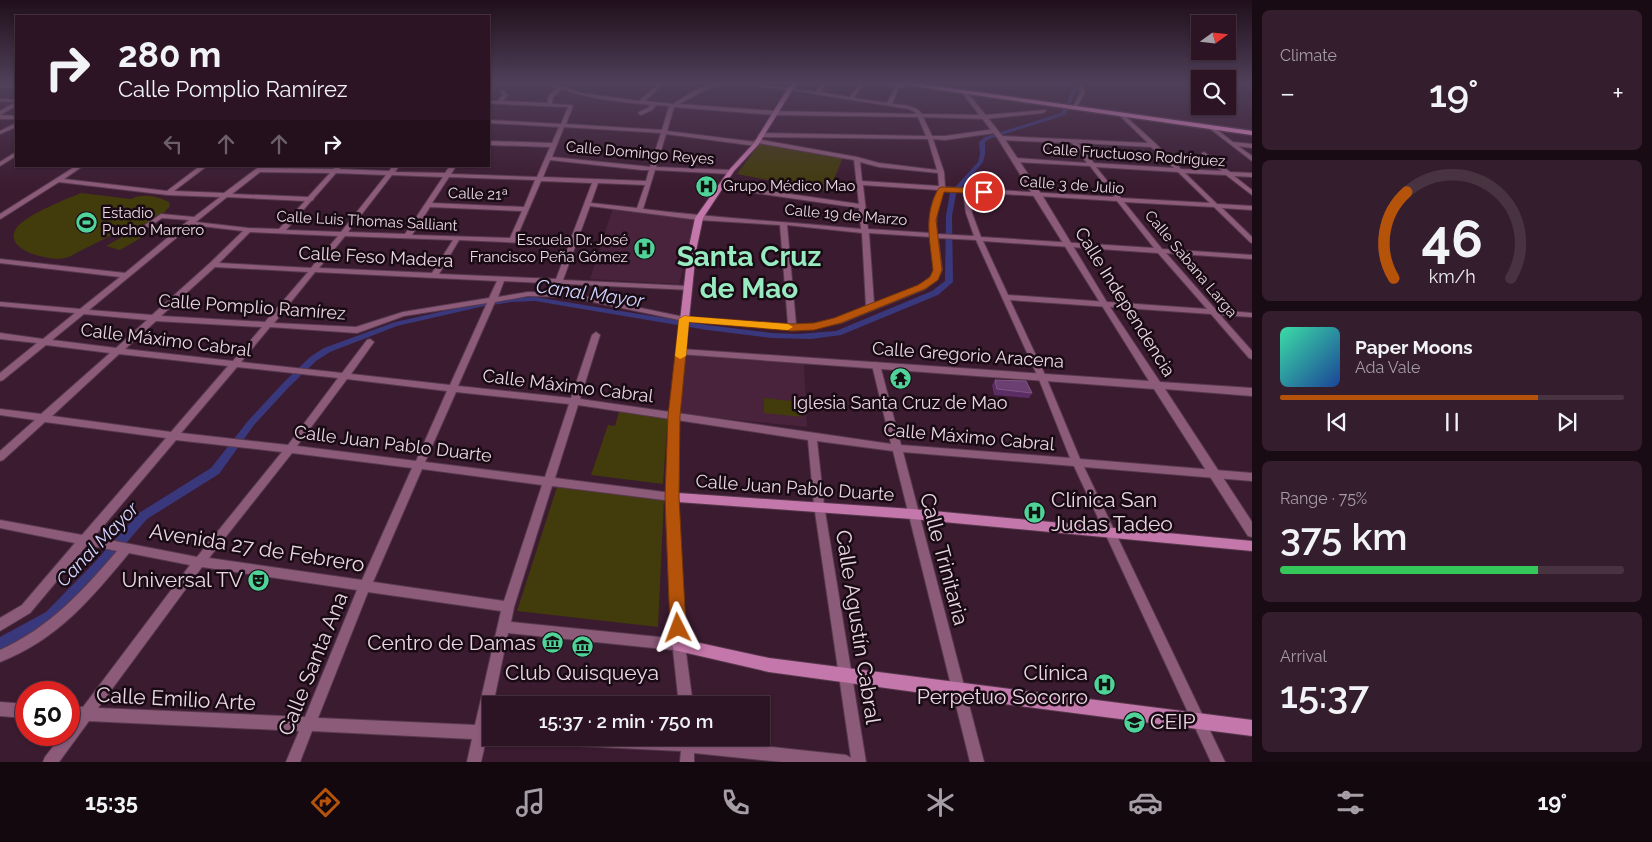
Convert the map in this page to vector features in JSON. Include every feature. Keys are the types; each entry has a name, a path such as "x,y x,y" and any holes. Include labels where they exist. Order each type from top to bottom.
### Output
{"main road":[{"path":"772,118 758,140 730,172 699,218 688,288 674,416 672,497 679,645 769,665 1252,728"},
{"path":"1146,118 1252,133"},
{"name":"Calle Juan Pablo Duarte","path":"672,497 912,514 1252,546"}],"street":[{"path":"512,241 541,179 565,118"},
{"path":"640,210 668,118"},
{"name":"Calle Pomplio Ramírez","path":"4,304 154,318 357,330 403,314 492,302 528,294 569,295 684,323 792,328 814,326 838,320 899,297 922,287 934,278 938,270 939,237 932,220 936,200 945,189 942,172 921,118"},
{"name":"Calle Independencia","path":"984,118 998,134 1038,195 1104,304 1252,532"},
{"path":"1125,118 1252,241"},
{"path":"490,121 758,140 930,138 998,134 1073,141 1154,145"},
{"path":"1,134 15,126"},
{"path":"1211,127 1251,158"},
{"path":"1,134 15,134"},
{"path":"758,140 879,165 942,172"},
{"name":"Calle Sabana Larga","path":"1073,141 1185,282 1215,312 1252,356"},
{"path":"490,143 553,145"},
{"path":"1231,143 1252,146"},
{"path":"1204,154 1252,193"},
{"path":"0,164 15,155"},
{"name":"Calle Domingo Reyes","path":"548,158 654,169 730,172"},
{"path":"857,159 865,231 870,307"},
{"name":"Calle Fructuoso Rodríguez","path":"1015,160 1252,175"},
{"path":"0,217 78,167"},
{"path":"168,192 203,167"},
{"path":"407,237 452,167"},
{"path":"0,378 193,221 262,168 393,169 448,175 649,183"},
{"path":"281,231 337,168"},
{"path":"0,625 26,609 175,436 343,234 393,169"},
{"path":"59,180 168,192 311,199"},
{"path":"559,280 596,181"},
{"name":"Calle 3 de Julio","path":"860,184 1252,208"},
{"path":"720,186 862,206"},
{"path":"965,191 969,213 979,240 1042,377 1077,463 1218,762"},
{"name":"Calle 19 de Marzo","path":"587,204 699,218 784,223 979,240 1252,257"},
{"name":"Calle 21ª","path":"428,205 527,209"},
{"name":"Calle Luis Thomas Salliant","path":"147,226 161,216 248,230 573,243"},
{"path":"784,223 792,328"},
{"path":"0,457 213,265 248,230"},
{"path":"435,275 457,239"},
{"path":"0,260 126,276"},
{"name":"Calle Feso Madera","path":"213,265 559,280 688,288"},
{"name":"Calle Santa Ana","path":"293,762 365,586 502,278"},
{"path":"1005,298 1252,315"},
{"path":"0,310 4,304"},
{"path":"492,696 508,607 576,402 596,335"},
{"name":"Calle Máximo Cabral","path":"0,336 117,351 576,402 812,438 896,448 1252,477"},
{"path":"50,762 199,562 290,449 370,342"},
{"name":"Calle Gregorio Aracena","path":"681,352 1252,392"},
{"name":"Calle Trinitaria","path":"876,365 912,514 977,762"},
{"path":"0,412 175,436"},
{"name":"Calle Juan Pablo Duarte","path":"175,436 672,497"},
{"name":"Calle Agustín Cabral","path":"812,438 820,507 859,762"},
{"name":"Avenida 27 de Febrero","path":"0,524 96,544 199,562 508,607"},
{"path":"0,656 20,648 83,601 124,549"},
{"path":"504,627 679,645 685,696"},
{"path":"0,709 15,710"},
{"name":"Calle Emilio Arte","path":"80,715 482,733"},
{"path":"474,762 482,743"},
{"path":"687,762 688,746"},
{"path":"726,746 846,762"}],"shaded area":[{"path":"760,143 843,157 829,192 737,174"},
{"name":"Estadio Pucho Marrero","path":"81,193 131,199 140,196 150,196 169,202 170,206 163,214 138,228 130,226 65,258 49,258 29,253 15,242 14,235 17,227 23,222 48,207"},
{"name":"Escuela Dr. José Francisco Peña Gómez","path":"613,208 696,219 679,284 590,279"},
{"path":"133,231 146,235 120,250 106,246"},
{"path":"684,355 804,364 807,427 679,414"},
{"path":"764,398 801,402 802,417 764,413"},
{"path":"620,408 668,415 663,484 591,475 608,425 615,426"},
{"path":"558,484 664,499 658,627 517,611"}],"building":[{"path":"995,380 1026,381 1032,393 997,389"}],"waterway":[{"name":"Canal Mayor","path":"0,644 50,616 98,567 143,516 215,471 251,423 286,385 313,359 327,350 395,324 480,305 511,300 535,299 707,328 772,336 811,337 838,333 935,293 949,282 950,205 953,193 981,162 982,142 987,138 1052,118"}],"slow traffic":[{"path":"680,356 684,319 788,327"}],"place":[{"name":"Grupo Médico Mao","path":"707,186"},
{"name":"Estadio Pucho Marrero","path":"86,222"},
{"name":"Escuela Dr. José Francisco Peña Gómez","path":"644,249"},
{"name":"Iglesia Santa Cruz de Mao","path":"900,378"},
{"name":"Clínica San Judas Tadeo","path":"1035,512"},
{"name":"Universal TV","path":"259,580"},
{"name":"Centro de Damas","path":"552,643"},
{"name":"Club Quisqueya","path":"582,646"},
{"name":"Clínica Perpetuo Socorro","path":"1104,685"},
{"name":"CEIP","path":"1134,722"}],"district":[{"name":"Santa Cruz de Mao","path":"749,272"}],"route":[{"path":"678,628 672,497 674,416 684,319 792,328 814,326 838,320 899,297 922,287 934,278 938,270 932,220 936,200 942,189 984,192"}]}
